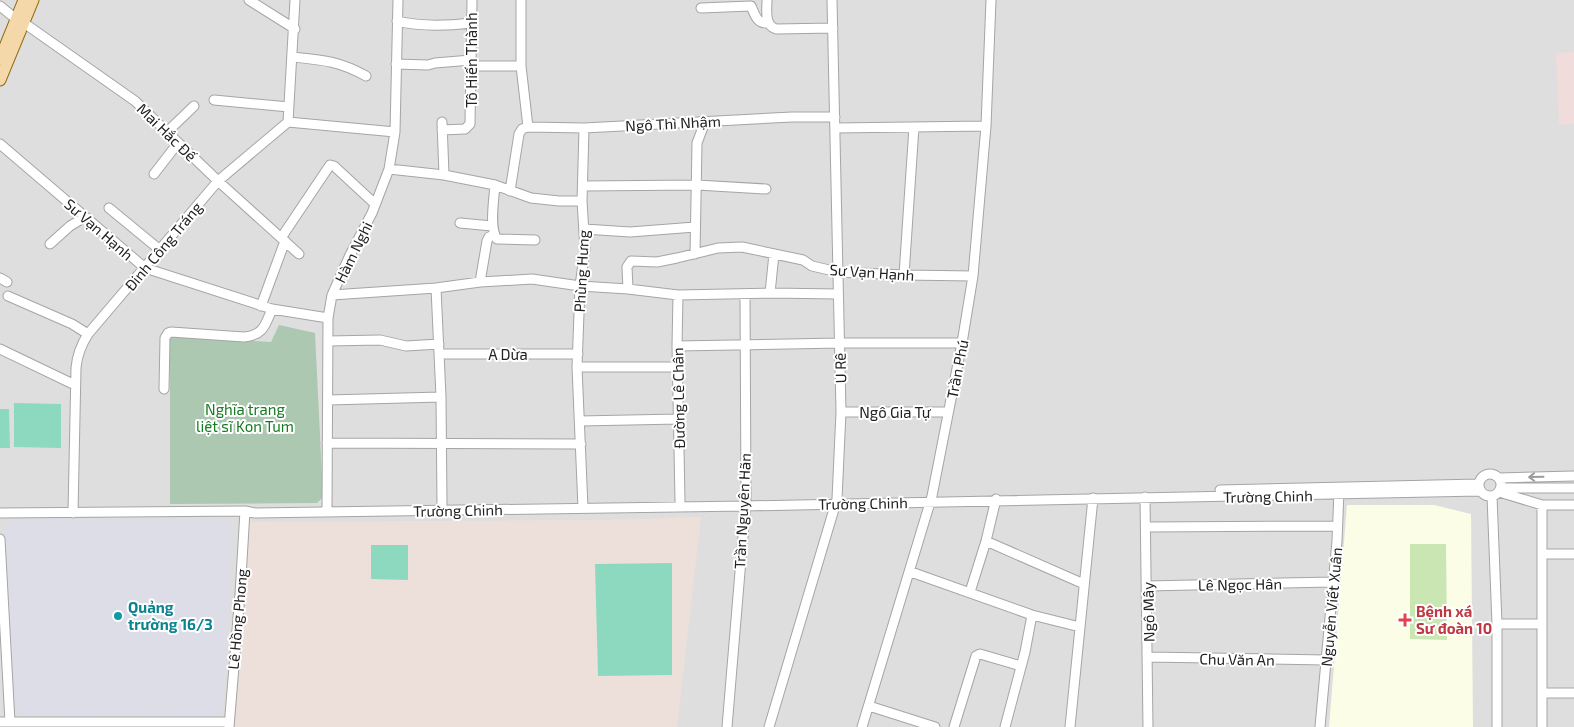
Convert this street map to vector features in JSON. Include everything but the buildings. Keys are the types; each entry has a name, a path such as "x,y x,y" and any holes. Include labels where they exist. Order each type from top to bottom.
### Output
{"main road":[{"path":"0,80 20,21 24,0"},
{"path":"0,59 33,0"}],"street":[{"path":"295,0 295,29 288,122 395,132"},
{"name":"Hàm Nghi","path":"327,508 328,318 332,295 350,255 365,228 389,169 395,132 398,0"},
{"name":"Tô Hiến Thành","path":"444,175 442,126 465,129 469,127 471,119 472,0"},
{"path":"510,191 519,134 522,129 528,127 521,66 521,0"},
{"path":"767,0 768,23 771,27 833,28"},
{"name":"U Rê","path":"769,727 837,501 841,412 832,0"},
{"name":"Trần Phú","path":"862,727 932,499 962,343 973,276 986,126 991,0"},
{"path":"252,1 295,29"},
{"name":"Mai Hắc Đế","path":"0,6 135,101 218,181 299,254"},
{"path":"701,8 752,6 757,20 763,24 768,23"},
{"path":"397,21 418,25 440,26 472,23"},
{"path":"293,57 335,62 348,66 366,76"},
{"path":"396,64 471,63 521,66"},
{"path":"214,100 289,108"},
{"path":"167,132 194,106"},
{"name":"Ngô Thì Nhậm","path":"528,127 584,128 792,117 835,117"},
{"name":"Đinh Công Tráng","path":"74,513 77,357 88,334 218,181 288,122"},
{"path":"695,254 697,143 706,122"},
{"path":"836,128 986,126"},
{"path":"904,275 914,127"},
{"path":"389,169 444,175 495,185 531,198 560,201 582,200 584,128"},
{"path":"154,174 178,143"},
{"name":"Sư Vạn Hạnh","path":"0,144 145,268 261,306 328,318"},
{"path":"261,306 283,240 330,165 334,166 375,204"},
{"path":"495,185 493,231 496,239 535,240"},
{"path":"583,186 697,185 766,189"},
{"name":"Phùng Hưng","path":"582,200 585,249 580,286 577,367 583,506"},
{"path":"109,208 160,250"},
{"path":"50,244 70,226 85,217"},
{"path":"460,223 493,231"},
{"path":"584,229 630,232 695,227"},
{"path":"480,282 487,241 493,231"},
{"name":"Sư Vạn Hạnh","path":"628,289 627,267 631,261 657,262 718,248 742,247 803,260 812,266 838,272 973,276"},
{"path":"770,292 774,254"},
{"path":"332,295 532,279 580,286 678,295 770,292 838,294"},
{"path":"436,288 440,354 442,505"},
{"name":"Trần Nguyên Hãn","path":"726,727 745,503 745,294"},
{"name":"Đường Lê Chân","path":"678,295 680,501"},
{"path":"8,296 72,324 88,334"},
{"path":"164,389 165,338 168,333 255,336 262,331 272,309"},
{"path":"328,341 380,340 406,346 439,344"},
{"path":"677,346 962,343"},
{"path":"0,349 75,385"},
{"name":"A Dừa","path":"440,354 578,354"},
{"path":"577,367 678,367"},
{"path":"328,400 441,398"},
{"name":"Ngô Gia Tự","path":"841,412 948,412"},
{"path":"580,422 678,419"},
{"path":"327,442 581,444"},
{"path":"1574,476 1499,478 1492,474 1482,477 1479,487 1486,496 1497,492 1574,488"},
{"path":"1497,727 1497,492 1499,478"},
{"name":"Trường Chinh","path":"932,499 996,500 1145,497 1479,487"},
{"name":"Trường Chinh","path":"0,514 245,511 255,513 1339,491"},
{"name":"Nguyễn Viết Xuân","path":"1320,727 1338,526 1339,491"},
{"path":"1497,492 1542,505 1574,504"},
{"name":"Ngô Mây","path":"1145,497 1148,727"},
{"path":"1070,727 1092,498"},
{"path":"970,592 986,541 996,500"},
{"name":"Trường Chinh","path":"245,511 256,508 442,505 583,506 680,501 745,503"},
{"path":"1542,505 1542,727"},
{"name":"Lê Hồng Phong","path":"229,724 245,511"},
{"path":"1146,526 1338,526"},
{"path":"0,539 1,602 10,722"},
{"path":"986,541 1084,584"},
{"path":"1542,554 1574,554"},
{"path":"910,572 1032,615 1080,627"},
{"name":"Lê Ngọc Hân","path":"1147,586 1333,582"},
{"path":"1005,727 1028,639 1032,615"},
{"path":"1497,624 1542,624"},
{"path":"954,727 976,656 980,654 1021,666"},
{"name":"Chu Văn An","path":"1148,657 1326,660"},
{"path":"1542,693 1574,693"},
{"path":"869,706 935,727"},
{"path":"0,722 229,724"}],"shaded area":[{"path":"0,0 1574,0 1574,727 0,727"},
{"path":"1574,52 1574,124 1559,125 1556,53"},
{"name":"Bệnh xá Sư đoàn 10","path":"1347,505 1434,505 1471,514 1473,727 1329,727"},
{"path":"701,517 677,727 235,727 250,522 608,520"},
{"name":"Quảng trường 16/3","path":"19,518 224,519 232,528 223,709 216,717 96,716 96,721 67,721 67,716 23,716 13,704 4,527"}],"green space":[{"name":"Nghĩa trang liệt sĩ Kon Tum","path":"279,325 315,333 323,497 317,503 170,504 170,336 271,342"},
{"path":"14,403 61,404 61,448 14,447"},
{"path":"0,409 9,409 10,448 0,448"},
{"path":"1410,544 1446,544 1447,640 1410,639"},
{"path":"371,545 408,545 408,580 371,579"},
{"path":"672,563 672,675 598,676 595,564"}],"place":[{"name":"Quảng trường 16/3","path":"118,616"},
{"name":"Bệnh xá Sư đoàn 10","path":"1405,620"}]}
